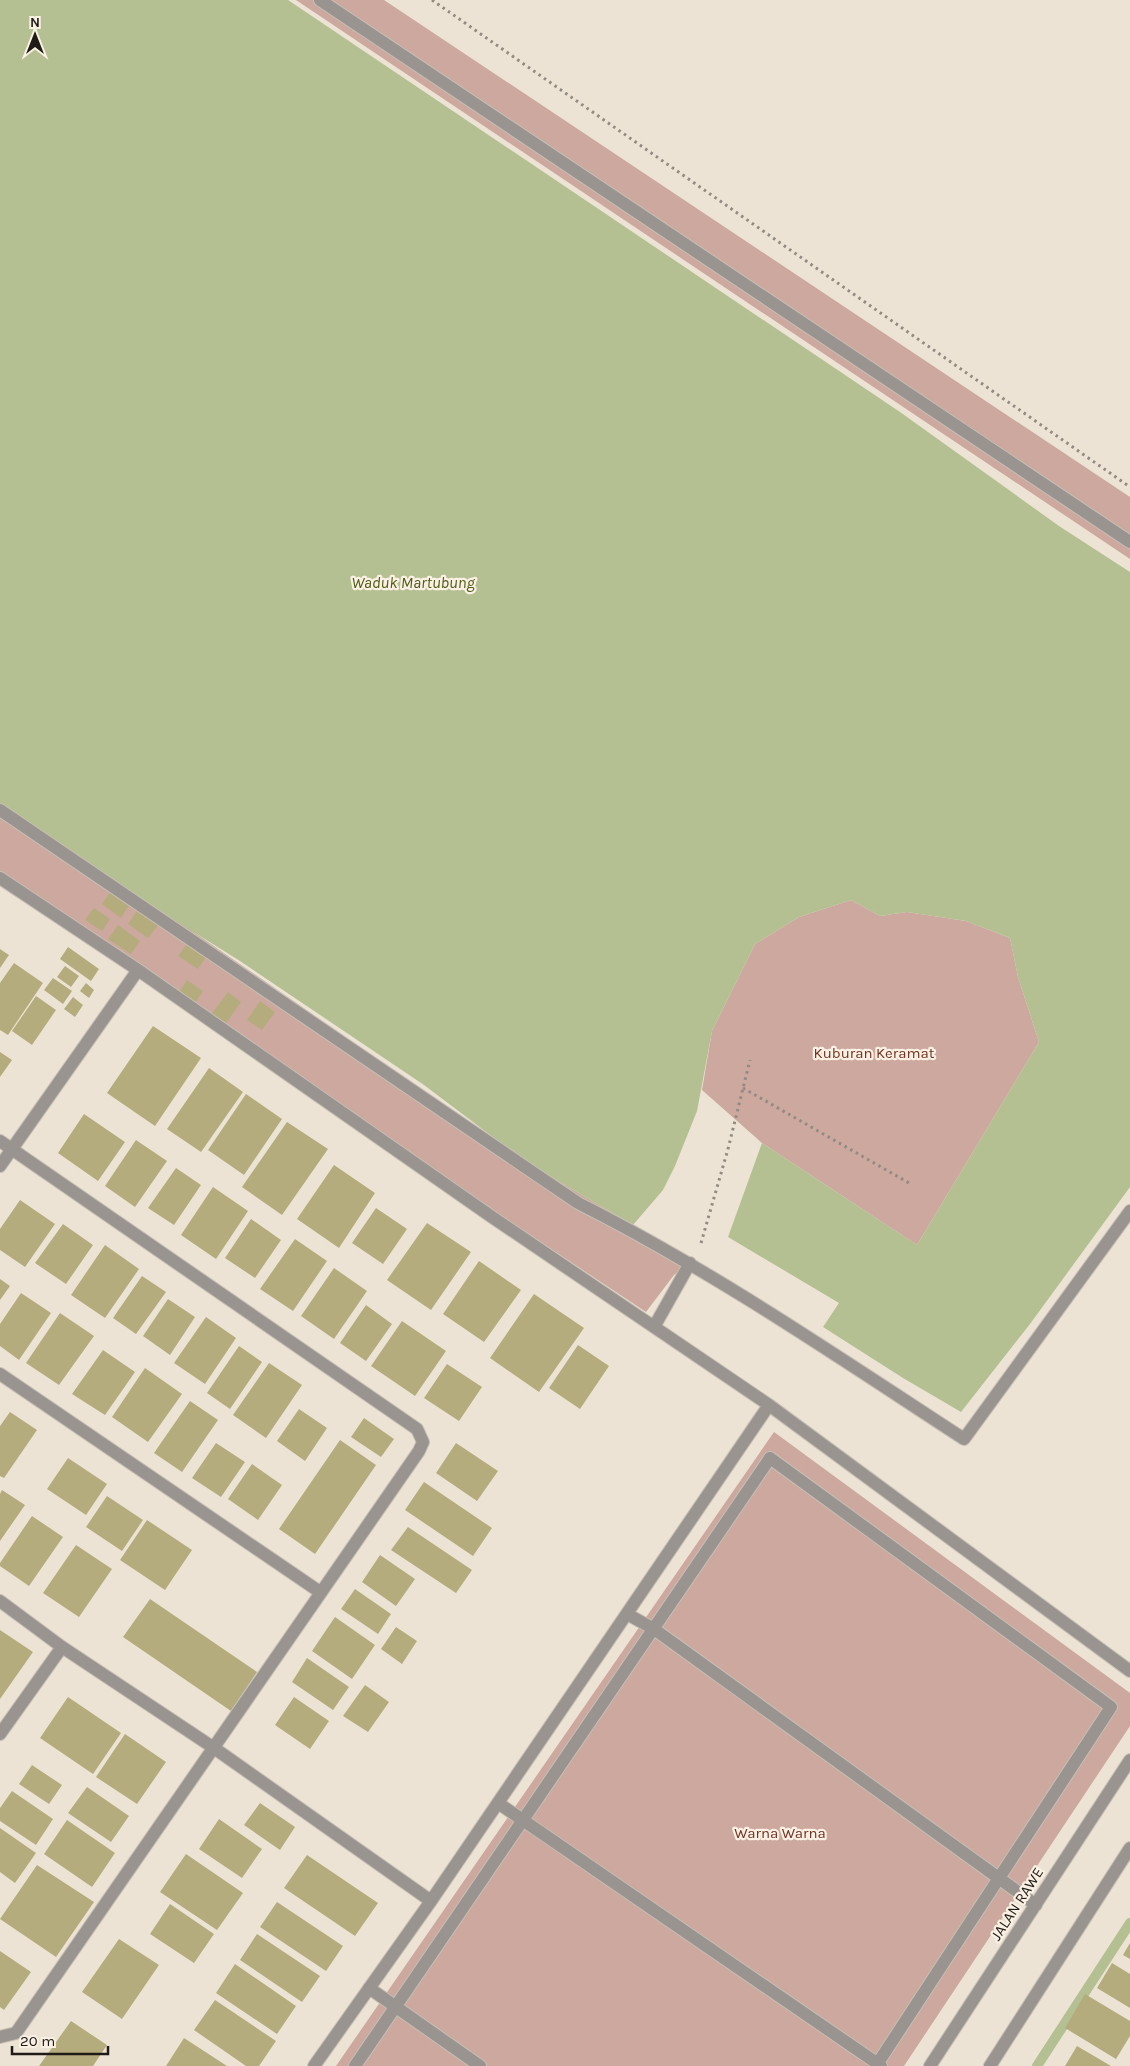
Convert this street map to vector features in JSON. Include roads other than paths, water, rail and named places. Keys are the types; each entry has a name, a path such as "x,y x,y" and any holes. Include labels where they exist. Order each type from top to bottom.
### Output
{"street":[{"path":"320,0 1130,542"},
{"path":"0,810 578,1203 690,1264 964,1439 1130,1211"},
{"path":"0,878 138,970 492,1217 769,1405 1130,1671"},
{"path":"0,1166 138,970"},
{"path":"0,1141 416,1429 423,1442 419,1451 16,2033 0,2037"},
{"path":"654,1327 690,1264"},
{"path":"0,1374 320,1592"},
{"path":"314,2066 431,1901 769,1405"},
{"path":"355,2066 395,2008 522,1822 654,1629 770,1458 1110,1707 878,2065 522,1822 498,1803"},
{"path":"0,1602 62,1647 214,1748 431,1901"},
{"path":"627,1614 654,1629 1036,1905"},
{"path":"0,1734 62,1647"},
{"name":"JALAN RAWE","path":"930,2066 1130,1760"},
{"path":"990,2066 1130,1848"},
{"path":"369,1988 480,2066"}],"water":[{"name":"Waduk Martubung","path":"0,0 288,0 900,412 1059,526 1130,572 1130,1187 1030,1324 961,1412 823,1327 839,1303 728,1237 762,1143 917,1245 1039,1042 1018,977 1010,938 966,921 907,912 880,916 851,900 799,917 755,944 712,1031 697,1111 675,1166 663,1190 633,1225 526,1162 424,1085 240,961 65,852 0,804"}],"waterway":[{"path":"1037,2066 1130,1923"}],"park label":[{"name":"Kuburan Keramat","path":"874,1053"},
{"name":"Warna Warna","path":"780,1833"}]}
